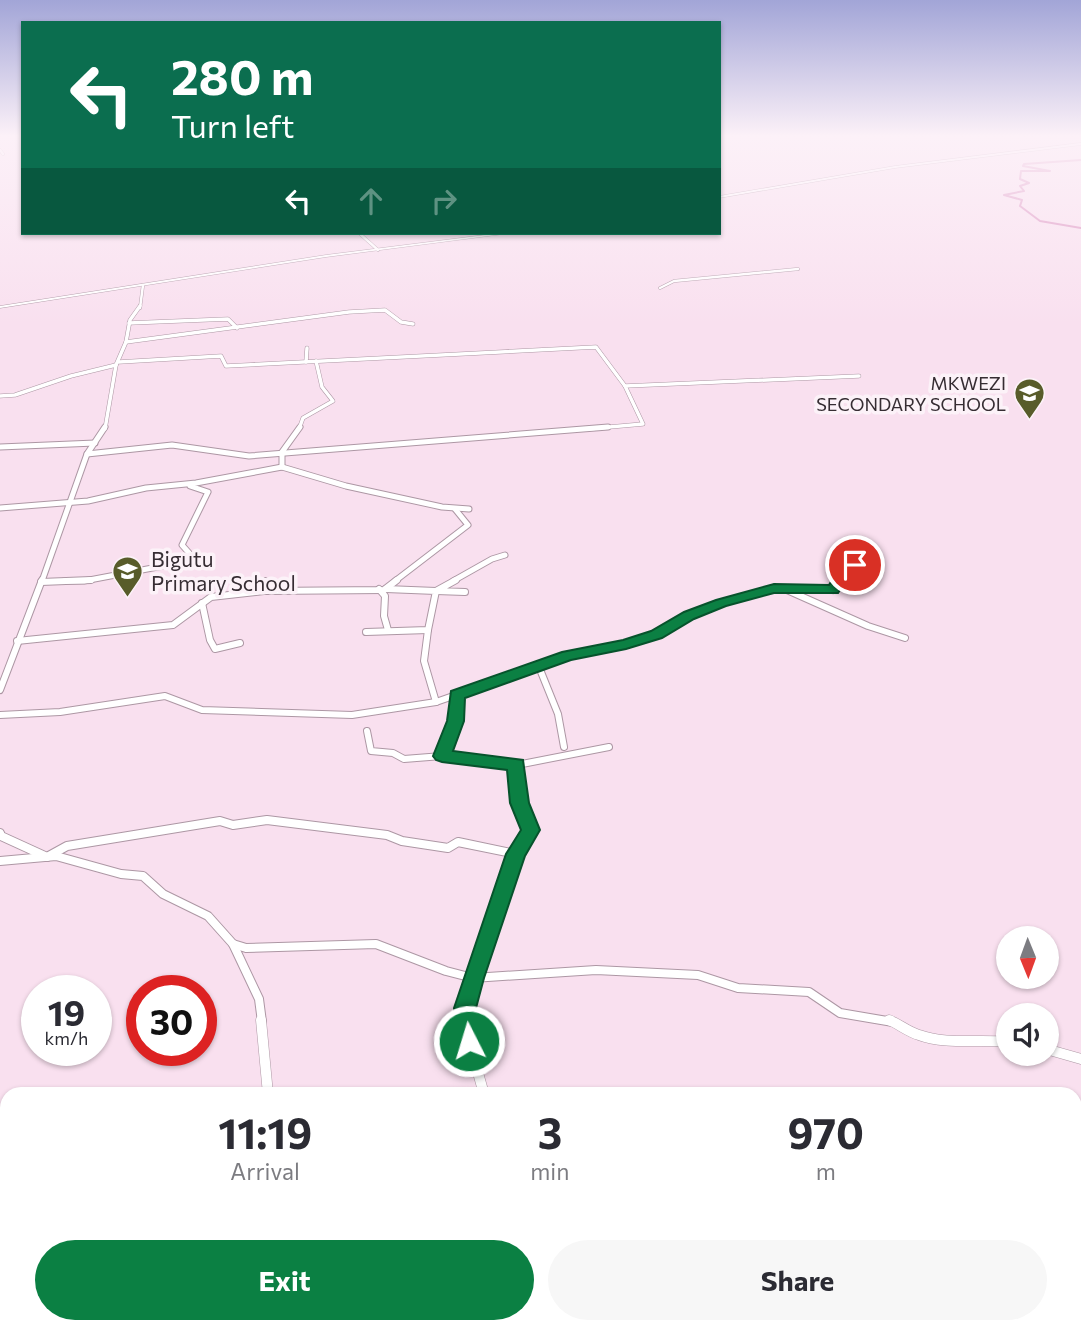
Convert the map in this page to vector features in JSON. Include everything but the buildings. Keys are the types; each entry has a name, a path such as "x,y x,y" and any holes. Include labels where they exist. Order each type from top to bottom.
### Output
{"main road":[{"path":"0,307 494,235"}],"street":[{"path":"361,235 378,250"},
{"path":"660,288 674,281 798,269"},
{"path":"127,342 130,323 140,308 143,285"},
{"path":"0,690 87,454 105,428 122,346 127,342 381,310 387,311 401,322 413,324"},
{"path":"120,323 228,319 237,328"},
{"path":"0,396 15,395 118,364 221,356 226,366 596,347 625,386 643,424 249,456 172,445 87,454"},
{"path":"306,362 307,348"},
{"path":"282,467 283,445 301,428 303,418 333,401 322,387 316,361"},
{"path":"625,386 859,376"},
{"path":"0,447 95,443"},
{"path":"0,508 71,503 159,485 186,484 282,467 346,486 455,509 469,509"},
{"path":"41,582 84,581 184,562 190,554 182,545 186,532 205,502 208,492 186,484"},
{"path":"381,589 468,525 455,509"},
{"path":"436,702 424,661 436,591 492,559 505,555"},
{"path":"0,715 60,712 165,696 202,710 275,714 352,715 436,702 568,656 626,644 657,634 689,616 721,603 774,589 835,589 849,568 877,562"},
{"path":"254,592 255,584 265,581"},
{"path":"17,641 173,625 211,597 254,592 403,588 465,592"},
{"path":"381,589 385,596 384,616 388,630"},
{"path":"785,589 868,626 905,638"},
{"path":"202,603 208,621 210,643 215,649 240,643"},
{"path":"366,632 428,630"},
{"path":"539,667 558,714 564,747"},
{"path":"442,756 456,721 457,695"},
{"path":"367,731 371,751 393,753 404,760 442,756 517,765 609,747"},
{"path":"482,1087 469,1041 465,1008 516,854 531,830 520,803 515,777 517,765"},
{"path":"47,857 67,846 220,821 233,825 267,820 387,835 402,841 448,848 458,842 516,854"},
{"path":"0,833 47,857"},
{"path":"0,861 56,856 91,864 128,878 143,876 163,894 208,916 227,934 260,999 269,1087"},
{"path":"233,944 246,948 376,944 446,971 473,978 596,970 698,975 738,988 809,992 840,1013 890,1020 918,1035 940,1040 996,1041"},
{"path":"1059,1053 1081,1059"}],"waterway":[{"path":"1019,199 1022,200 1020,206 1040,221 1081,228"}],"place":[{"name":"MKWEZI SECONDARY SCHOOL","path":"1029,421"},
{"name":"Bigutu Primary School","path":"128,599"}],"route":[{"path":"469,1041 465,1008 473,978 516,854 531,830 520,803 515,777 517,765 442,756 456,721 457,695 568,656 626,644 657,634 689,616 721,603 774,589 833,590 843,573 855,565"}]}
